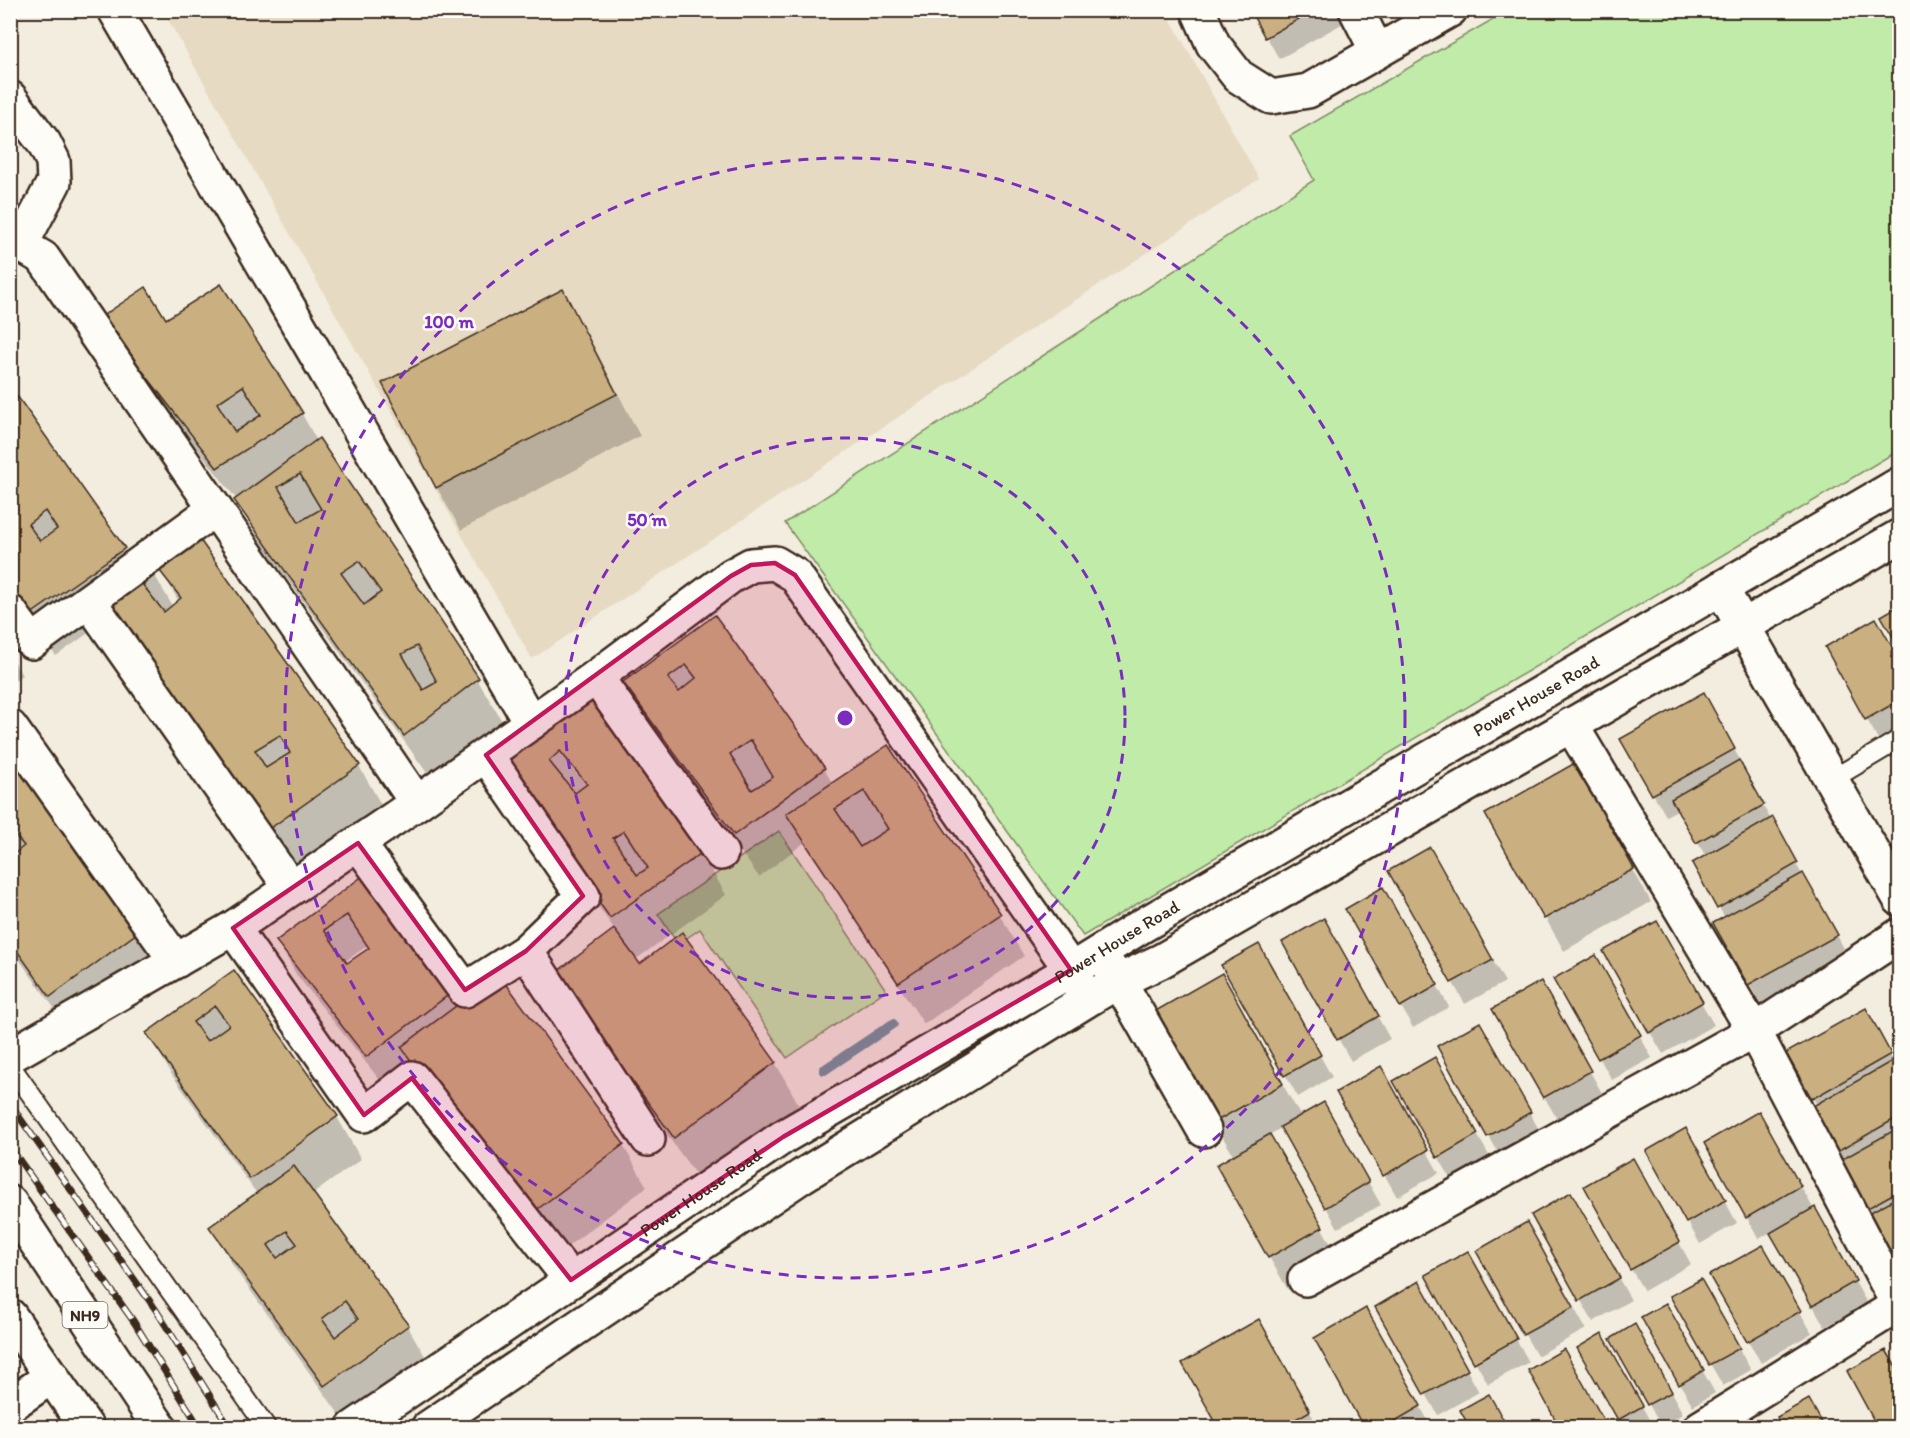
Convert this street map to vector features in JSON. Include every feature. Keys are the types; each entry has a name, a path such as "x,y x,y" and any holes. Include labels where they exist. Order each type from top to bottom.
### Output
{"main road":[{"path":"115,10 531,723"},
{"path":"1198,10 1213,44 1238,76 1270,97 1308,91 1450,10"},
{"path":"1356,10 1377,51"},
{"path":"10,98 44,142 53,161 54,182 16,246 43,258 417,803"},
{"name":"Power House Road","path":"353,1428 783,1137 1899,484"},
{"path":"10,612 21,649 215,508"},
{"name":"Power House Road","path":"428,1428 802,1176 1087,1000 1119,981 1161,961 1899,536"},
{"path":"10,1056 233,928 531,723 731,576 751,565 775,563 795,575 1071,970 1087,1000"},
{"path":"1721,588 1899,899"},
{"path":"89,601 291,888"},
{"path":"596,677 721,853"},
{"path":"1571,725 1754,1031 1899,1306 1700,1428"},
{"path":"10,727 176,961"},
{"path":"358,843 465,990 526,951 583,896 486,754"},
{"path":"233,928 364,1115 412,1078 571,1280"},
{"path":"1305,1279 1754,1031 1899,935"},
{"path":"526,951 648,1139"},
{"path":"1100,952 1204,1130"},
{"name":"NH9","path":"10,1203 160,1428"},
{"path":"14,1330 52,1376 87,1428"},
{"path":"10,1405 52,1376"}],"lane":[{"path":"1831,780 1899,739"},
{"path":"10,1065 267,1428"}],"highlighted area":[{"path":"775,563 795,575 1071,970 783,1137 571,1280 412,1078 364,1115 233,928 358,843 465,990 526,951 583,896 486,755 731,576 751,565"}],"shaded area":[{"path":"163,11 1166,11 1259,179 532,659"}],"green space":[{"path":"1509,10 1899,11 1899,450 1083,936 785,523 1314,180 1290,136"},
{"path":"779,831 886,990 787,1058 700,929 678,944 658,914"}],"building":[{"path":"1250,10 1315,10 1265,38"},
{"path":"221,284 303,413 217,468 101,317 146,287 166,319","holes":["243,386 261,415 235,432 217,403"]},
{"path":"563,289 617,394 436,488 382,383"},
{"path":"10,386 125,548 31,614 10,586 10,468 13,466 10,462","holes":["45,511 57,529 40,541 28,524"]},
{"path":"319,438 479,678 404,736 234,500","holes":["300,474 321,509 299,522 278,487","359,561 381,592 364,605 341,573","417,646 437,682 423,690 402,654"]},
{"path":"200,540 360,765 262,834 109,603","holes":["160,571 181,598 164,612 143,585","280,735 290,753 266,768 255,750"]},
{"path":"1900,605 1900,649 1881,616"},
{"path":"715,615 825,768 734,835 623,682","holes":["686,665 696,678 679,692 668,678","751,740 773,777 752,790 730,754"]},
{"path":"1876,618 1900,661 1900,700 1865,720 1825,647"},
{"path":"1704,692 1735,749 1652,795 1620,739"},
{"path":"593,697 703,852 610,918 501,763","holes":["560,751 587,784 575,793 549,761","624,831 648,868 637,875 613,838"]},
{"path":"888,745 1001,914 898,983 786,814","holes":["864,791 888,829 860,847 835,809"]},
{"path":"10,755 137,933 50,997 10,941 10,857 24,846 10,829"},
{"path":"1739,760 1764,805 1696,843 1671,799"},
{"path":"1575,763 1634,869 1544,919 1485,814"},
{"path":"1773,817 1798,863 1717,909 1692,863"},
{"path":"1430,847 1493,960 1451,983 1388,871"},
{"path":"1803,873 1838,935 1748,985 1713,923"},
{"path":"364,875 455,990 366,1057 276,941","holes":["347,915 369,948 347,963 324,930"]},
{"path":"1383,887 1438,985 1400,1007 1345,909"},
{"path":"1324,918 1379,1016 1337,1040 1282,942"},
{"path":"1657,921 1703,1002 1649,1033 1603,951"},
{"path":"614,929 640,964 682,932 776,1062 674,1138 554,974"},
{"path":"1259,944 1321,1055 1284,1076 1221,965"},
{"path":"1596,955 1641,1035 1598,1059 1553,979"},
{"path":"234,970 338,1116 250,1179 146,1033","holes":["215,1006 229,1025 207,1041 193,1022"]},
{"path":"1222,973 1283,1084 1213,1123 1152,1013"},
{"path":"499,974 624,1144 527,1217 401,1047"},
{"path":"1541,981 1591,1071 1543,1098 1492,1009"},
{"path":"1866,1008 1891,1054 1812,1099 1786,1053"},
{"path":"1480,1022 1531,1112 1487,1137 1437,1046"},
{"path":"1435,1057 1478,1134 1437,1158 1393,1081"},
{"path":"1899,1057 1900,1116 1832,1155 1806,1110"},
{"path":"1381,1066 1428,1150 1383,1176 1336,1092"},
{"path":"1324,1102 1369,1182 1325,1208 1280,1127"},
{"path":"1759,1111 1801,1186 1746,1218 1704,1143"},
{"path":"1900,1127 1900,1190 1859,1213 1832,1165"},
{"path":"1686,1128 1726,1200 1686,1223 1646,1151"},
{"path":"1270,1134 1323,1227 1268,1258 1216,1165"},
{"path":"1633,1158 1680,1242 1630,1270 1584,1186"},
{"path":"294,1166 409,1325 324,1386 209,1227","holes":["287,1231 297,1244 277,1258 268,1245","345,1301 358,1319 335,1337 322,1319"]},
{"path":"1571,1192 1620,1278 1579,1301 1531,1215"},
{"path":"1900,1196 1900,1268 1894,1272 1863,1216"},
{"path":"1815,1207 1856,1281 1812,1306 1770,1233"},
{"path":"1527,1222 1574,1307 1523,1335 1476,1251"},
{"path":"1763,1245 1801,1311 1747,1342 1709,1275"},
{"path":"1468,1251 1517,1339 1474,1363 1425,1275"},
{"path":"1701,1279 1740,1348 1709,1365 1670,1296"},
{"path":"1419,1281 1468,1370 1424,1395 1375,1307"},
{"path":"1666,1303 1704,1370 1679,1385 1641,1317"},
{"path":"1366,1308 1421,1406 1383,1428 1364,1428 1314,1338"},
{"path":"1259,1319 1310,1411 1280,1428 1219,1428 1182,1363"},
{"path":"1635,1324 1672,1392 1647,1405 1610,1339"},
{"path":"1602,1333 1643,1406 1618,1420 1577,1348"},
{"path":"1564,1349 1608,1428 1560,1428 1528,1370"},
{"path":"1886,1350 1900,1374 1900,1428 1878,1428 1847,1371"},
{"path":"1489,1394 1508,1428 1470,1428 1460,1410"},
{"path":"1809,1399 1825,1428 1783,1428 1777,1417"}],"waterway":[{"path":"824,1070 893,1024"}],"railway":[{"path":"10,1104 156,1310 230,1428"},
{"path":"10,1147 134,1322 200,1428"}]}
